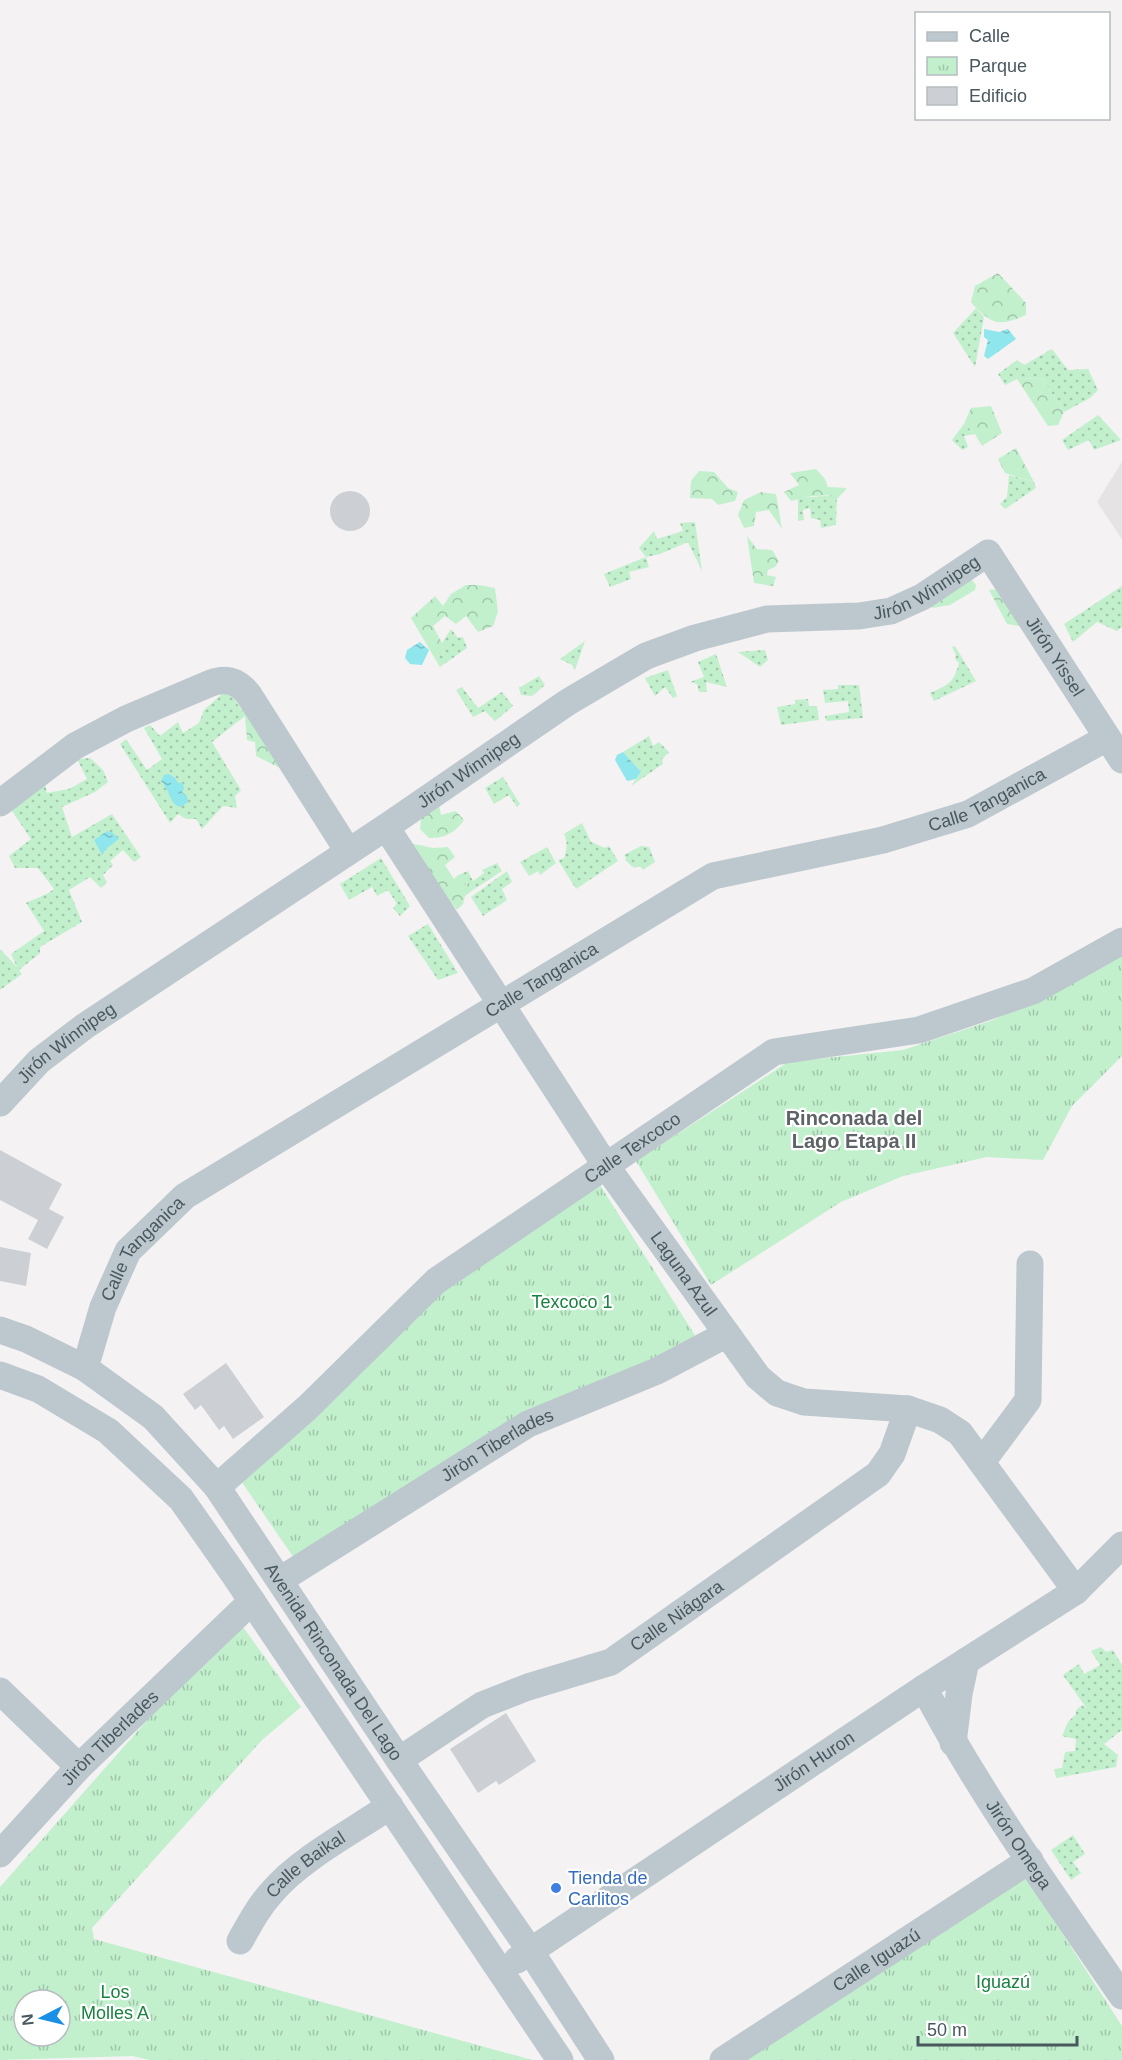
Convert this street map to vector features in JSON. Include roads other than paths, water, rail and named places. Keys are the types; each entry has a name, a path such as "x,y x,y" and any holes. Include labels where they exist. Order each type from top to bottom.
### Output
{"street":[{"name":"Jirón Yissel","path":"988,553 1122,760"},
{"name":"Jirón Winnipeg","path":"0,1103 39,1060 85,1026 386,827 568,702 646,656 695,638 767,619 859,616 891,611 922,597 988,553"},
{"path":"0,803 75,746 126,719 211,683 232,681 239,684 249,695 348,851"},
{"name":"Calle Tanganica","path":"85,1368 103,1307 128,1251 185,1196 713,876 883,840 968,814 1107,738"},
{"name":"Laguna Azul","path":"386,827 606,1166 758,1377 777,1393 804,1402 908,1408 940,1419 960,1433 1076,1591"},
{"name":"Calle Texcoco","path":"217,1487 307,1408 436,1281 774,1052 920,1030 1033,991 1122,941"},
{"path":"982,1462 1028,1400 1030,1264"},
{"name":"Avenida Rinconada Del Lago","path":"0,1330 26,1339 85,1368 153,1416 217,1487 399,1760 531,1952 601,2060"},
{"name":"Jiròn Tiberlades","path":"280,1580 528,1424 657,1371 728,1335"},
{"name":"Avenida Rinconada Del Lago","path":"0,1375 38,1389 108,1431 181,1499 560,2060"},
{"name":"Calle Niágara","path":"399,1760 482,1705 528,1686 611,1662 878,1474 892,1454 908,1408"},
{"name":"Jirón Huron","path":"500,1970 531,1952 924,1688 1076,1591 1122,1545"},
{"name":"Jiròn Tiberlades","path":"0,1854 79,1767 252,1601"},
{"path":"953,1743 966,1661"},
{"name":"Jirón Omega","path":"924,1688 953,1743 1122,1996"},
{"path":"0,1691 79,1767"},
{"name":"Calle Baikal","path":"240,1941 256,1911 297,1868 390,1806"},
{"name":"Calle Iguazú","path":"723,2060 1030,1860"}],"water":[{"path":"984,329 999,332 1008,329 1016,339 988,359 984,356 988,340 984,337"},
{"path":"420,642 429,650 422,665 410,664 405,658 407,650"},
{"path":"623,752 641,772 636,779 627,781 615,760 617,755"},
{"path":"169,774 178,783 183,783 182,792 187,796 188,802 181,807 174,804 161,781 164,775"},
{"path":"107,831 119,839 102,855 94,840"}],"place":[{"name":"Tienda de Carlitos","path":"556,1888"}],"district":[{"name":"Rinconada del Lago Etapa II","path":"854,1130"}],"park label":[{"name":"Texcoco 1","path":"572,1302"},
{"name":"Iguazú","path":"1003,1982"},
{"name":"Los Molles A","path":"115,2002"}]}
